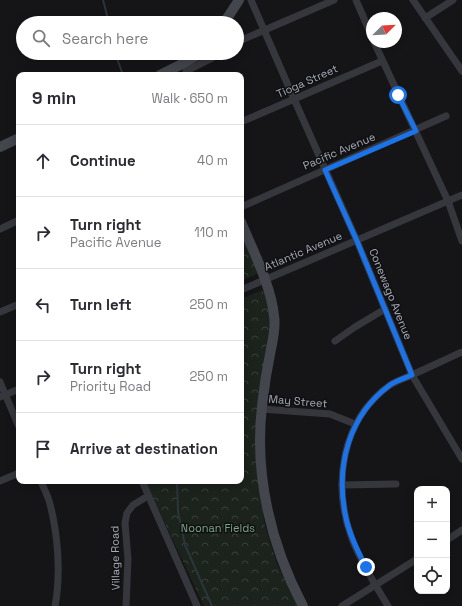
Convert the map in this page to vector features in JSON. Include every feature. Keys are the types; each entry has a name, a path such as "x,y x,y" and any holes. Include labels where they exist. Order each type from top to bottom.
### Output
{"street":[{"path":"229,16 239,0"},
{"name":"Conewago Avenue","path":"251,0 357,241 412,375 462,459"},
{"path":"244,39 334,0"},
{"path":"356,0 366,23"},
{"path":"413,0 462,72"},
{"path":"425,18 453,0"},
{"path":"377,48 448,201 462,241"},
{"path":"179,71 192,60"},
{"path":"179,71 205,60"},
{"name":"Tioga Street","path":"244,121 382,61"},
{"name":"Pacific Avenue","path":"244,206 416,131 446,116"},
{"path":"0,147 16,139"},
{"name":"Atlantic Avenue","path":"244,289 462,195"},
{"path":"0,229 16,221"},
{"path":"244,230 264,280 275,318 261,409 260,450 267,509 283,562 303,606"},
{"path":"0,312 16,305"},
{"path":"335,341 385,309"},
{"path":"388,606 375,586 352,539 345,514 342,485 343,461 347,445 355,424 374,399 391,384 462,352"},
{"path":"0,382 3,396 16,421"},
{"path":"3,396 16,390"},
{"name":"May Street","path":"261,409 330,414 355,424"},
{"path":"0,481 16,474"},
{"path":"42,484 50,504 56,545 58,566 55,606"},
{"path":"143,484 197,606"},
{"path":"342,485 396,484"},
{"name":"Village Road","path":"126,606 128,559 125,523 127,513 133,505 148,496"},
{"path":"450,538 462,530"},
{"path":"342,606 414,561"}],"green space":[{"path":"244,237 258,268 257,274 244,280"},
{"name":"Noonan Fields","path":"262,290 265,295 271,322 256,436 257,473 265,526 277,564 298,606 204,606 146,484 244,484 244,298"}],"waterway":[{"path":"103,0 107,16"},
{"path":"118,60 122,72"},
{"path":"177,484 178,512 185,545 212,606"}],"route":[{"path":"366,567 352,539 345,514 342,485 343,461 355,424 374,399 391,384 412,375 357,241 325,170 416,131 398,95"}]}
